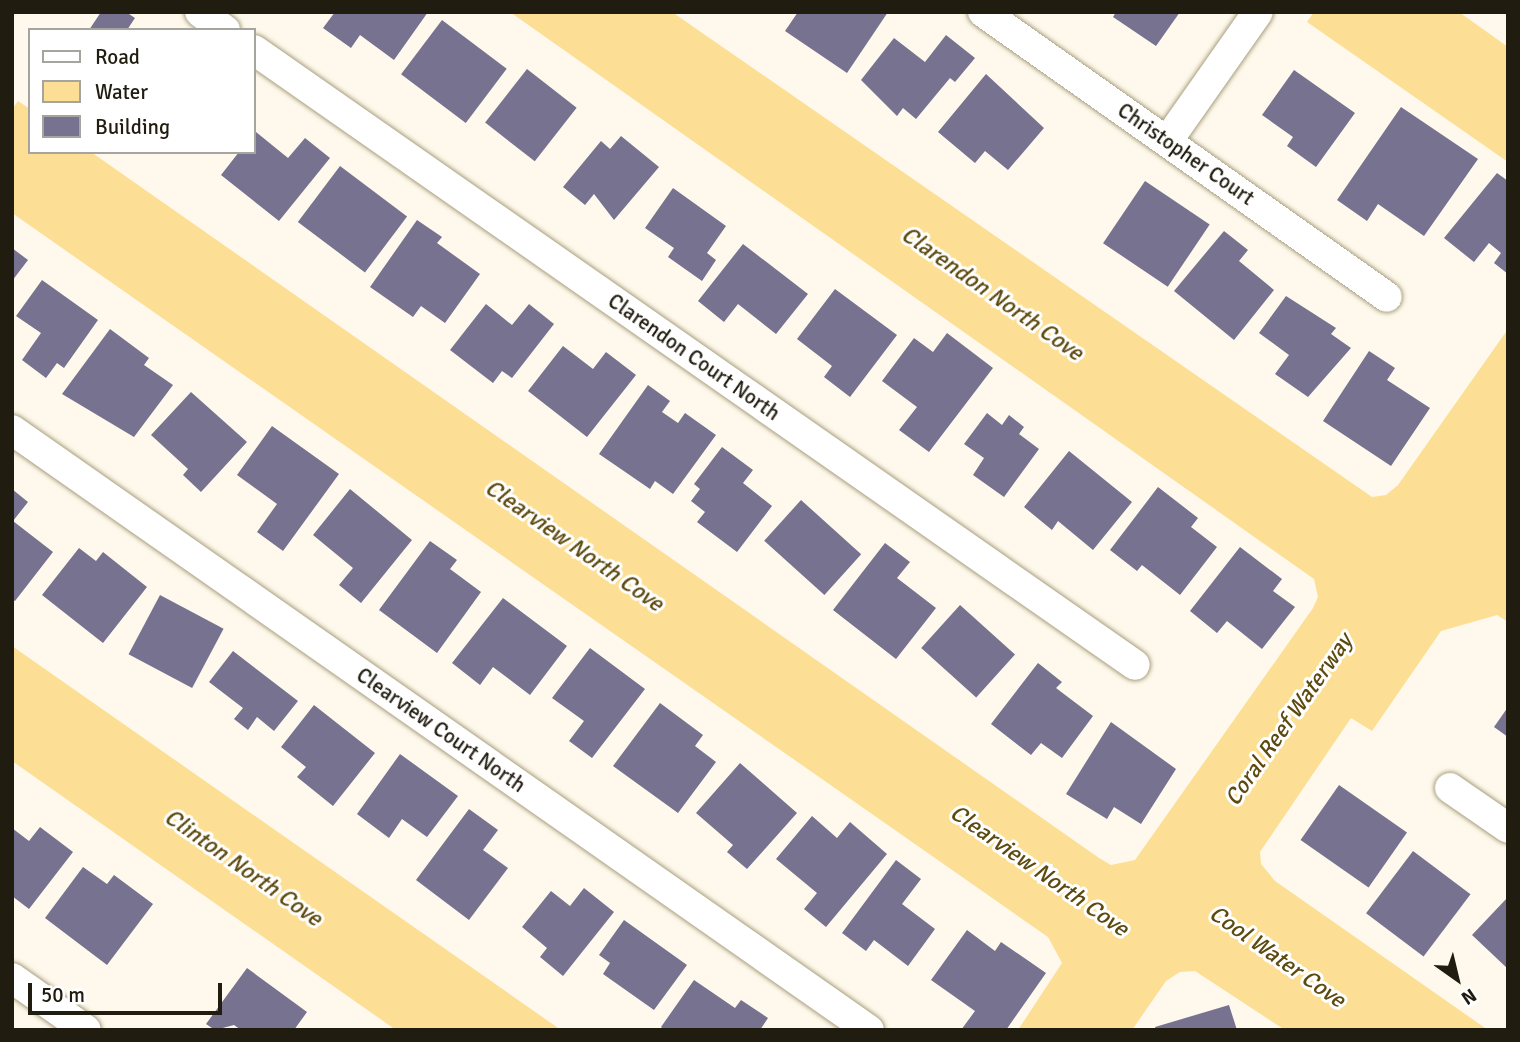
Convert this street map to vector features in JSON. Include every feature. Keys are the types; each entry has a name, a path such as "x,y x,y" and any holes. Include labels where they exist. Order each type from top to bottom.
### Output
{"street":[{"path":"200,12 222,28"},
{"name":"Christopher Court","path":"983,12 1387,296"},
{"path":"1168,140 1258,12"},
{"name":"Clarendon Court North","path":"256,51 1135,665"},
{"name":"Clearview Court North","path":"12,430 869,1030"},
{"path":"1450,788 1508,828"},
{"path":"12,978 86,1030"}],"water":[{"path":"510,12 672,12 1372,497 1386,495 1398,485 1508,329 1508,622 1497,615 1441,631 1372,731 1351,718 1260,852 1261,864 1275,881 1488,1030 1285,1030 1195,971 1180,972 1166,981 1132,1030 1018,1030 1062,963 1048,937 12,213 12,109 18,101 28,108 28,154 94,154 1111,865 1135,860 1313,608 1318,597 1314,579"},
{"path":"1314,12 1459,12 1508,47 1508,162 1307,22"},
{"name":"Clinton North Cove","path":"12,646 561,1030 396,1030 12,761"}],"building":[{"path":"101,12 126,12 135,18 128,28 90,28"},
{"path":"335,12 428,12 394,60 360,35 351,48 323,28"},
{"path":"798,12 888,12 847,73 785,31"},
{"path":"1116,12 1180,12 1156,46 1113,17"},
{"path":"442,20 507,69 466,123 401,74"},
{"path":"946,35 975,58 955,82 950,78 916,119 903,108 897,116 861,80 894,38 925,62"},
{"path":"527,69 577,108 535,161 485,123"},
{"path":"1294,70 1355,113 1316,167 1287,146 1293,137 1262,115"},
{"path":"986,74 1044,128 1008,170 985,151 975,163 938,132"},
{"path":"1401,107 1478,159 1424,236 1378,204 1367,221 1337,200"},
{"path":"256,132 288,158 305,138 330,158 279,221 221,175 237,154 256,154"},
{"path":"621,136 659,167 614,220 594,194 585,205 563,187 601,141 610,149"},
{"path":"340,166 407,217 365,272 298,222"},
{"path":"1497,173 1508,181 1508,274 1494,263 1501,253 1489,243 1474,262 1444,238"},
{"path":"1145,181 1210,225 1168,287 1103,243"},
{"path":"673,188 726,226 707,253 716,260 702,281 668,257 674,248 645,228"},
{"path":"417,220 442,237 437,243 480,274 445,323 421,306 413,317 370,287"},
{"path":"1224,231 1248,250 1239,261 1274,290 1234,340 1174,291"},
{"path":"743,244 808,294 776,334 738,304 724,322 698,301"},
{"path":"12,248 28,260 12,281"},
{"path":"42,280 98,320 64,368 57,363 46,378 22,360 41,333 16,316"},
{"path":"835,289 897,335 850,397 824,377 832,366 797,339"},
{"path":"1286,296 1336,328 1331,334 1351,348 1308,397 1275,374 1289,355 1259,333"},
{"path":"486,304 512,325 529,304 554,324 512,378 502,371 493,383 450,350"},
{"path":"110,329 149,358 144,365 173,385 134,437 62,394"},
{"path":"947,333 993,368 929,452 899,430 917,407 882,381 914,338 933,352"},
{"path":"563,346 593,369 606,352 636,375 587,437 528,391"},
{"path":"1369,351 1395,368 1387,380 1430,408 1391,466 1323,421"},
{"path":"648,385 670,401 662,412 678,423 685,413 716,435 673,494 655,481 650,489 599,454"},
{"path":"191,392 247,442 201,492 183,475 188,469 151,435"},
{"path":"987,413 1002,425 1009,415 1024,427 1019,434 1039,449 1004,497 973,475 984,458 964,444"},
{"path":"272,426 339,474 283,551 257,532 277,504 237,475"},
{"path":"722,447 753,470 743,483 772,506 737,552 697,522 705,512 691,501 700,489 694,484"},
{"path":"1069,451 1132,502 1093,550 1058,521 1052,530 1024,507"},
{"path":"1158,487 1198,518 1191,527 1217,547 1180,595 1142,565 1137,571 1110,550"},
{"path":"12,489 28,502 13,521 53,552 15,601 12,599"},
{"path":"350,489 412,540 361,603 339,585 353,568 313,535"},
{"path":"801,500 861,554 824,595 764,541"},
{"path":"430,541 457,560 450,569 481,592 437,653 379,610"},
{"path":"885,543 910,562 897,578 936,608 896,659 833,610"},
{"path":"1240,547 1282,579 1273,591 1295,607 1262,649 1227,621 1217,633 1190,611"},
{"path":"79,548 96,561 103,552 147,587 103,643 42,595"},
{"path":"160,595 224,629 192,688 129,654"},
{"path":"503,598 567,646 530,695 493,667 480,685 452,663"},
{"path":"960,605 1015,655 976,698 921,648"},
{"path":"590,648 645,689 592,758 569,741 584,721 552,698"},
{"path":"233,651 298,701 274,731 257,717 248,730 234,719 243,708 209,682"},
{"path":"1038,663 1062,682 1056,688 1093,716 1062,758 1041,743 1031,755 991,724"},
{"path":"660,703 703,735 695,746 716,762 678,813 613,766"},
{"path":"314,705 375,753 333,806 297,777 306,767 281,747"},
{"path":"1508,707 1508,737 1494,727"},
{"path":"1111,722 1176,769 1141,824 1114,807 1107,819 1066,794"},
{"path":"400,754 458,796 427,837 402,819 389,838 357,814"},
{"path":"740,763 797,813 747,869 727,852 733,845 696,813"},
{"path":"1339,785 1407,833 1369,887 1301,840"},
{"path":"469,809 498,830 483,850 508,868 469,920 416,880"},
{"path":"812,816 837,838 850,822 887,854 826,927 804,909 817,893 776,859"},
{"path":"40,827 73,852 29,909 12,896 12,828 29,841"},
{"path":"1413,851 1471,894 1424,957 1366,913"},
{"path":"896,860 921,879 902,904 935,929 908,966 874,940 866,951 842,933"},
{"path":"83,867 107,884 114,875 153,904 107,965 45,918"},
{"path":"584,888 614,912 563,976 540,957 547,948 522,927 551,891 570,906"},
{"path":"1508,897 1508,969 1472,935"},
{"path":"624,920 687,965 654,1010 603,974 610,963 599,955"},
{"path":"967,930 995,951 1001,942 1046,973 1006,1030 961,1030 975,1011 931,980"},
{"path":"247,968 307,1012 294,1030 241,1030 234,1025 215,1030 206,1024"},
{"path":"694,980 735,1008 741,1000 768,1018 760,1030 664,1030 661,1027"},
{"path":"1229,1005 1237,1030 1156,1030 1155,1027"}],"water label":[{"name":"Clarendon North Cove","path":"992,294"},
{"name":"Clearview North Cove","path":"574,546"},
{"name":"Coral Reef Waterway","path":"1289,720"},
{"name":"Clearview North Cove","path":"1039,871"},
{"name":"Cool Water Cove","path":"1277,957"}]}
